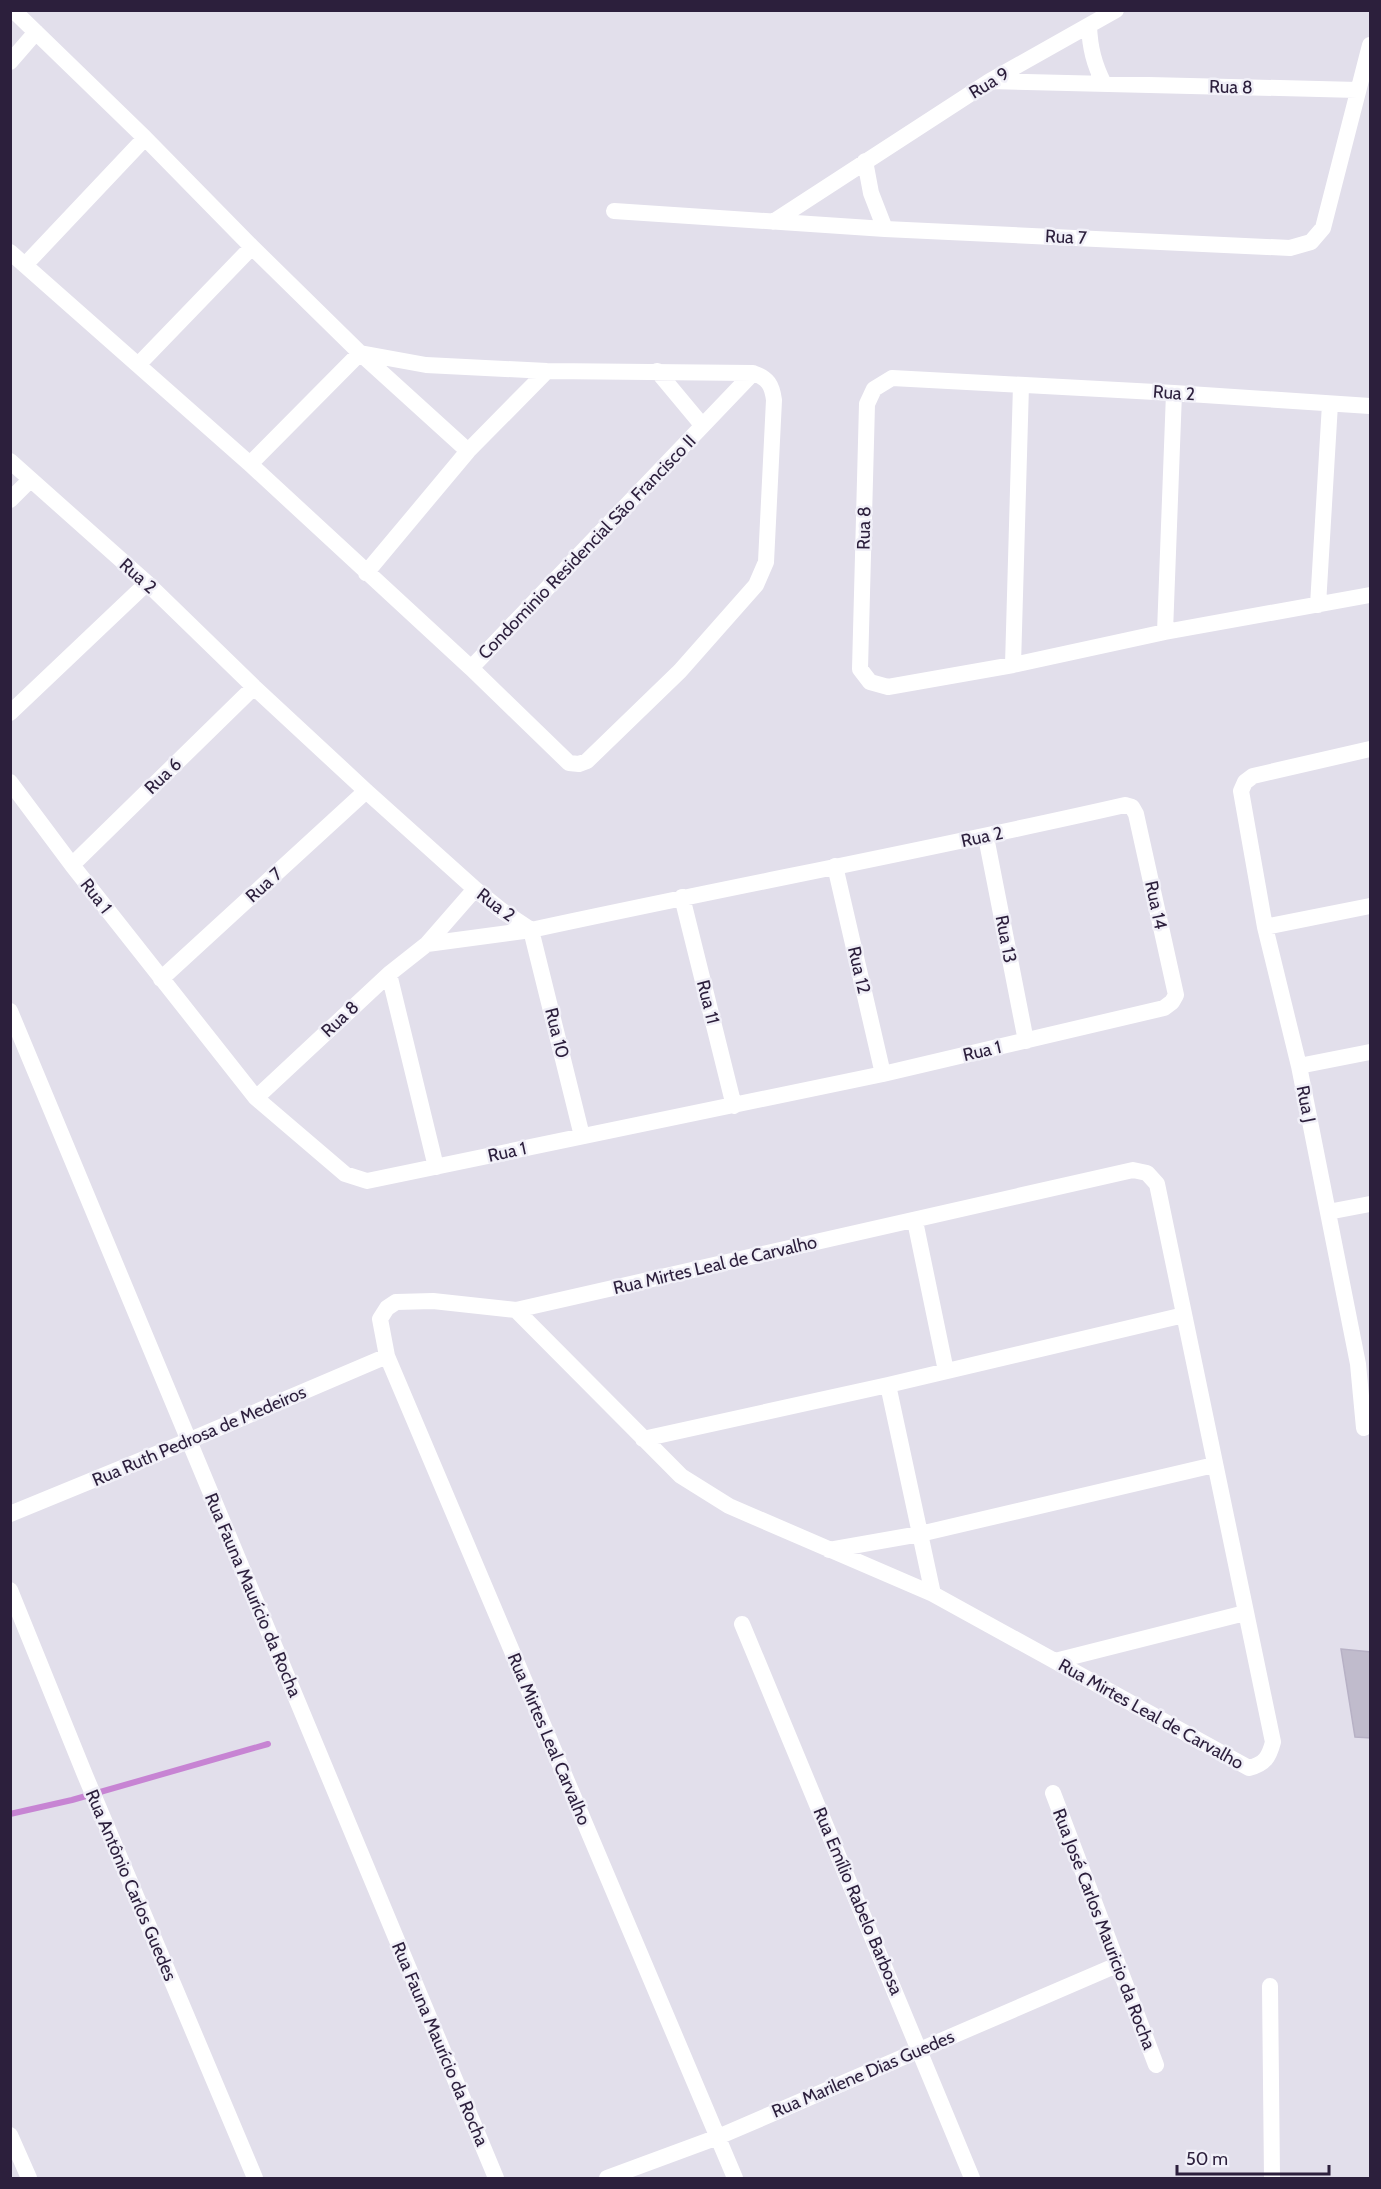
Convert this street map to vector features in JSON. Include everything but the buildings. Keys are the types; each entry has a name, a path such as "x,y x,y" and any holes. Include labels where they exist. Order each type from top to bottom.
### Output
{"street":[{"path":"13,10 360,353 468,451"},
{"name":"Rua 9","path":"773,222 990,81 1116,10"},
{"path":"1089,26 1090,49 1104,84"},
{"path":"10,62 36,32"},
{"name":"Rua 7","path":"614,211 885,229 1290,248 1311,242 1323,228 1371,45"},
{"name":"Rua 8","path":"990,81 1358,90"},
{"path":"25,265 145,138"},
{"path":"865,161 871,193 885,229"},
{"path":"138,365 252,247"},
{"name":"Condominio Residencial São Francisco II","path":"10,252 250,464 569,762 579,764 587,761 680,671 756,585 766,562 774,400 772,387 765,377 753,373 471,668"},
{"path":"360,353 426,365 547,371 753,373"},
{"path":"250,464 360,353"},
{"path":"366,573 468,451 547,371"},
{"name":"Condominio Residencial São Francisco II","path":"657,371 702,425"},
{"name":"Rua 2","path":"874,389 892,378 1371,406"},
{"path":"1021,385 1013,665 1165,632 1371,595"},
{"name":"Rua 8","path":"874,389 867,404 860,669 870,682 888,687 1013,665"},
{"path":"1165,632 1174,393"},
{"path":"1318,605 1330,404"},
{"name":"Rua 2","path":"10,461 147,583 366,791 475,889 531,930 682,897 986,837 1125,805 1132,807"},
{"path":"10,500 30,480"},
{"path":"10,713 147,583"},
{"name":"Rua 6","path":"72,865 254,687"},
{"name":"Rua J","path":"1364,1428 1364,1363 1328,1212 1299,1066 1265,927 1241,791 1245,782 1254,776 1371,749"},
{"name":"Rua 1","path":"10,782 72,865 256,1098 345,1174 367,1181 883,1074 1164,1008 1172,1002"},
{"name":"Rua 7","path":"161,979 366,791"},
{"name":"Rua 14","path":"1132,807 1136,814 1176,995 1172,1002"},
{"name":"Rua 13","path":"986,837 1026,1041"},
{"name":"Rua 12","path":"835,866 883,1074"},
{"name":"Rua 8","path":"256,1098 389,974 427,944 475,889"},
{"name":"Rua 11","path":"682,897 734,1106"},
{"path":"1265,927 1371,906"},
{"path":"427,944 531,930"},
{"name":"Rua 10","path":"531,930 582,1136"},
{"path":"389,974 436,1167"},
{"name":"Rua Fauna Maurício da Rocha","path":"10,1011 496,2178"},
{"path":"1299,1066 1371,1052"},
{"name":"Rua Mirtes Leal de Carvalho","path":"396,1302 433,1301 516,1310 1133,1170 1147,1173 1157,1184 1273,1742 1270,1754 1262,1764 1249,1768 933,1594 729,1506 681,1476 516,1310"},
{"path":"1328,1212 1371,1204"},
{"path":"915,1221 946,1371"},
{"name":"Rua Mirtes Leal Carvalho","path":"396,1302 387,1308 380,1319 387,1356 735,2178"},
{"path":"643,1438 888,1385 1184,1315"},
{"name":"Rua Ruth Pedrosa de Medeiros","path":"10,1514 387,1356"},
{"path":"888,1385 933,1594"},
{"path":"828,1550 920,1534 1214,1465"},
{"name":"Rua Antônio Carlos Guedes","path":"10,1590 85,1775 255,2178"},
{"path":"1055,1661 1245,1613"},
{"name":"Rua Emílio Rabelo Barbosa","path":"742,1624 972,2178"},
{"name":"Rua José Carlos Mauricio da Rocha","path":"1053,1793 1156,2065"},
{"name":"Rua Marilene Dias Guedes","path":"607,2178 718,2137 1117,1965"},
{"path":"1270,1986 1272,2178"},
{"path":"10,2135 28,2178"}],"waterway":[{"path":"10,1814 72,1800 268,1744"}]}
